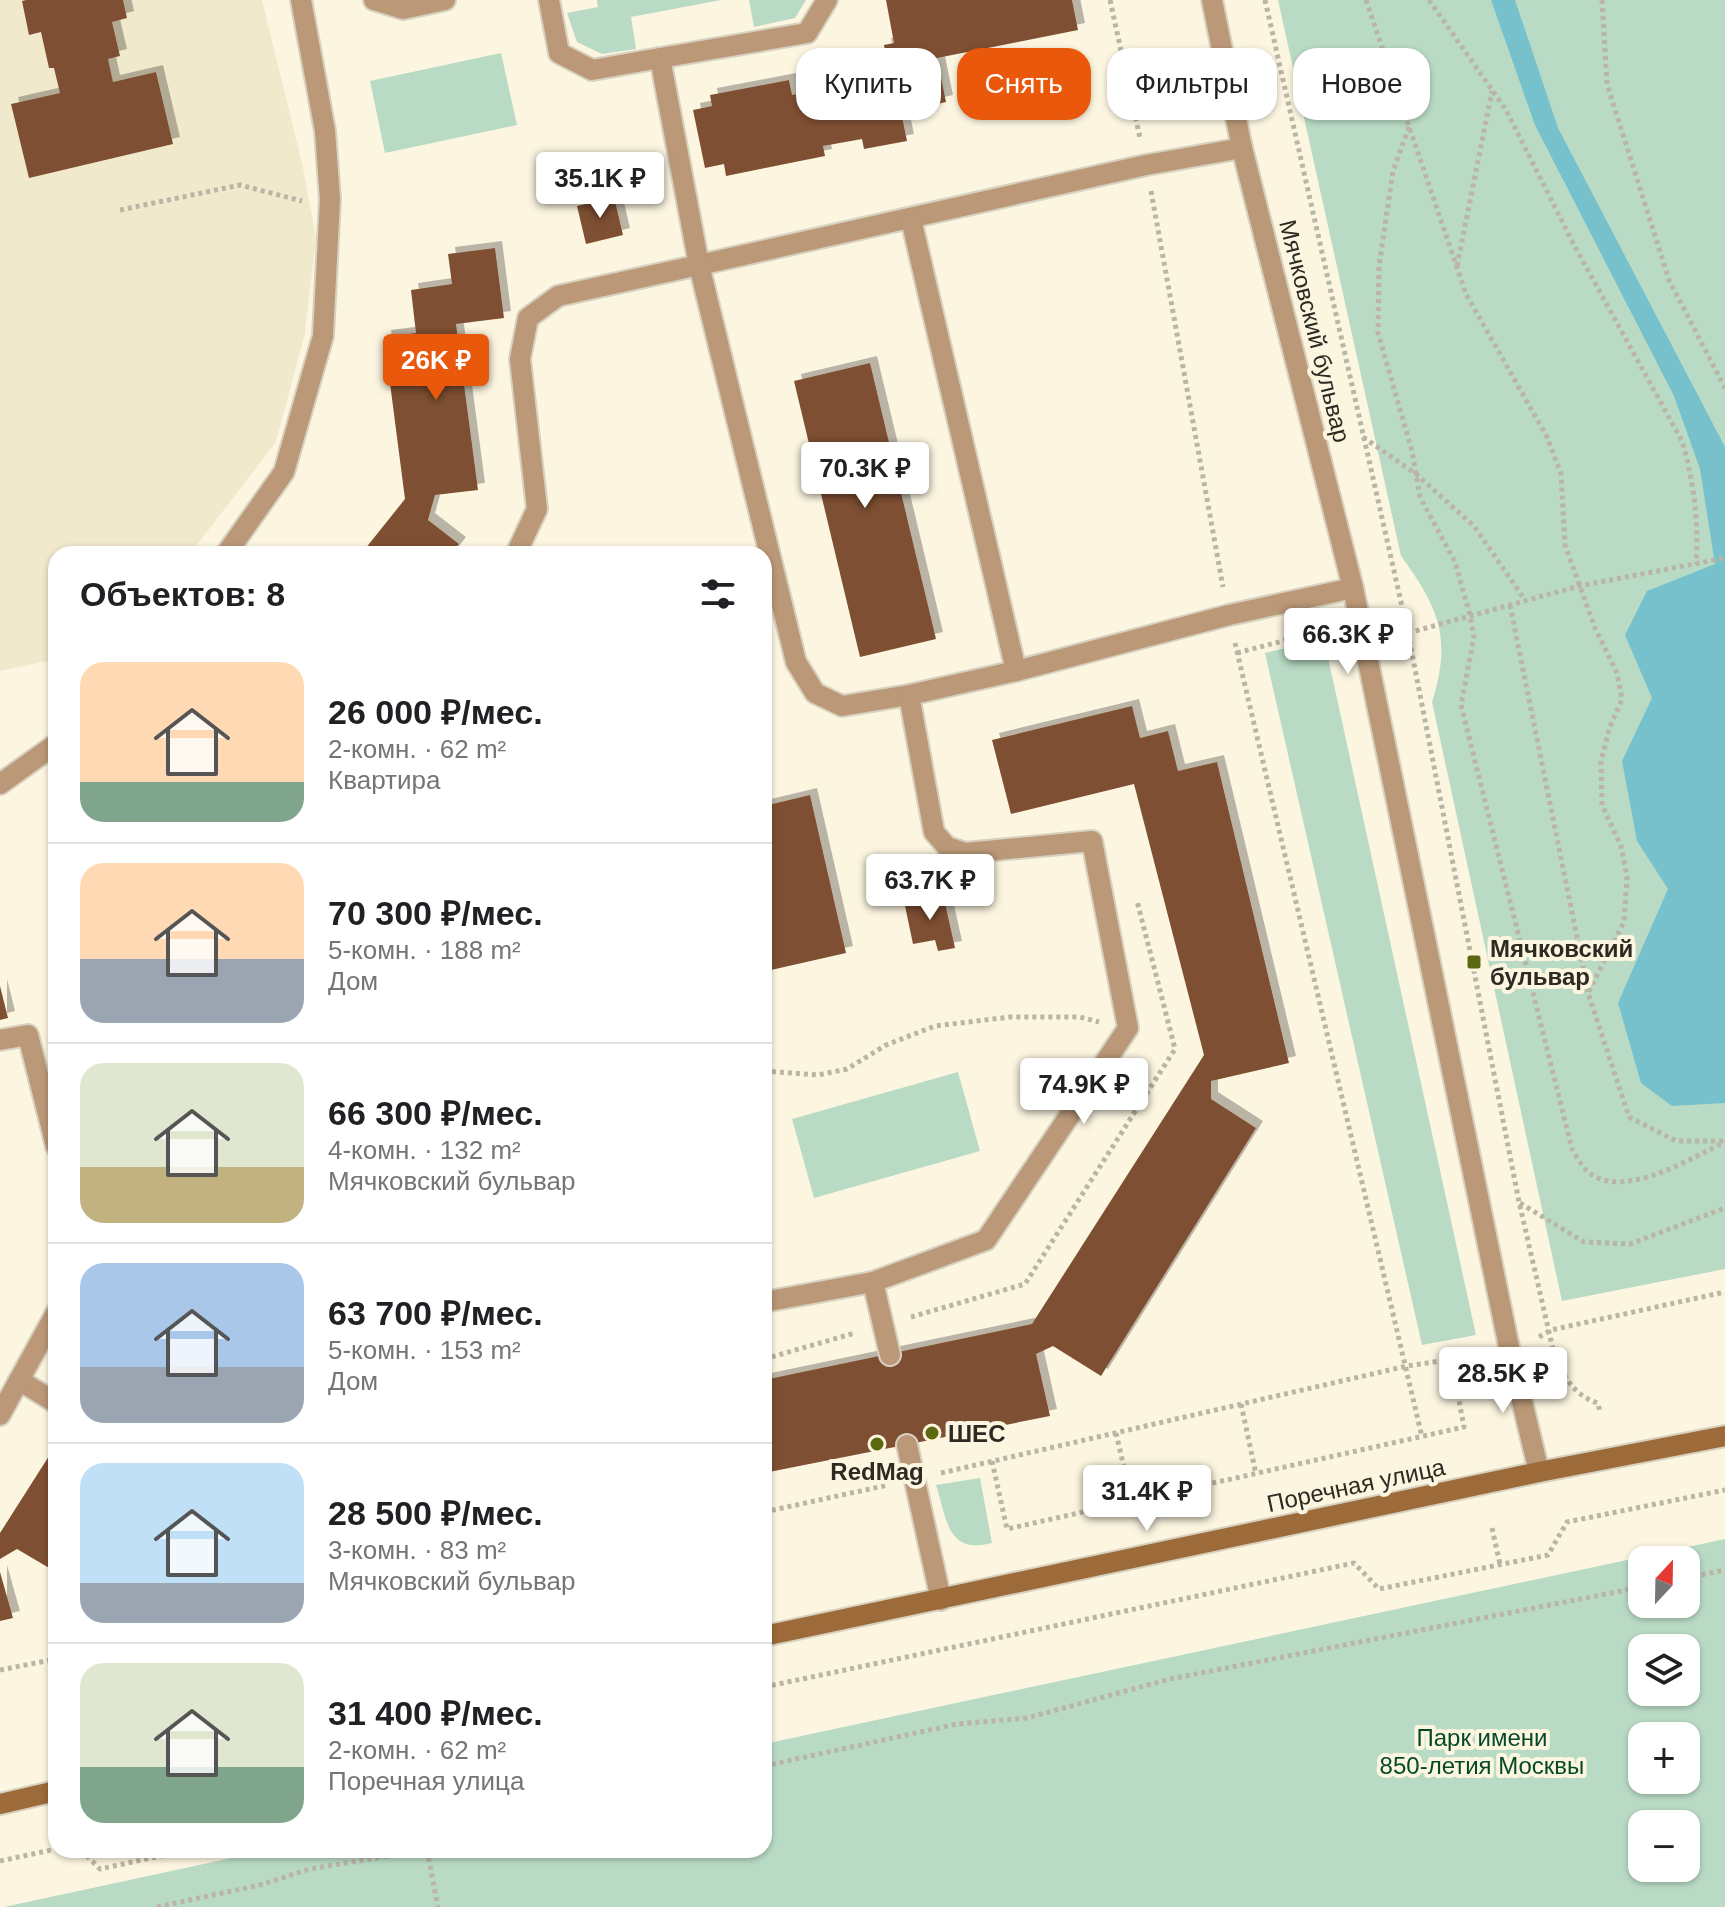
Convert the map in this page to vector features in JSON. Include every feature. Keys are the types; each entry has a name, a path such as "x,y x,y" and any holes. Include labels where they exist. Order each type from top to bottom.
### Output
{"main road":[{"name":"Поречная улица","path":"772,1634 1539,1472 1725,1436"},
{"path":"0,1804 48,1793"}],"street":[{"path":"232,546 284,472 323,336 330,199 325,131 301,0"},
{"path":"374,0 403,9 445,0"},
{"path":"549,0 559,53 592,70 807,33 827,0"},
{"name":"Мячковский бульвар","path":"1212,0 1242,148 1353,588 1509,1347 1539,1472"},
{"path":"660,58 699,265 768,546"},
{"path":"520,546 537,509 520,359 528,318 558,296 1146,165 1242,148"},
{"path":"911,219 1016,671"},
{"path":"772,564 796,662 815,693 842,706 909,695 1016,671 1229,615 1353,588"},
{"path":"772,1301 873,1282 986,1240 1128,1028 1092,841 965,853 947,847 934,832 909,695"},
{"path":"0,784 48,750"},
{"path":"0,1040 28,1035 48,1114"},
{"path":"873,1282 890,1355"},
{"path":"0,1415 48,1327"},
{"path":"19,1380 48,1398"},
{"path":"907,1445 941,1600"}],"path":[{"path":"1110,0 1146,165 1237,653 1422,1437"},
{"path":"1265,0 1403,609 1519,1202 1555,1358 1566,1378 1583,1398 1598,1403 1600,1412"},
{"path":"1366,0 1466,294 1547,437 1561,474 1565,545 1595,628 1617,673 1622,699 1609,729 1601,762 1602,805 1621,846 1627,877 1624,922 1588,993"},
{"path":"1429,0 1506,110 1574,245 1682,441 1691,470 1698,527 1696,564"},
{"path":"1602,0 1607,84 1669,280 1725,388"},
{"path":"1457,267 1492,90"},
{"path":"1409,126 1393,171 1379,266 1378,333 1420,497 1455,562 1470,615 1474,637 1461,705 1572,1149 1587,1171 1617,1184 1657,1174 1725,1141"},
{"path":"120,210 240,185 310,203 330,199"},
{"path":"1363,437 1416,474 1474,526 1525,600"},
{"path":"1408,633 1579,586 1725,558"},
{"path":"1510,605 1588,993 1629,1117 1676,1141 1725,1141"},
{"path":"1237,653 1403,609"},
{"path":"772,1072 818,1075 847,1069 886,1045 935,1026 950,1024 1010,1017 1080,1017 1128,1028"},
{"path":"1519,1202 1584,1242 1630,1244 1725,1208"},
{"path":"1539,1337 1551,1330 1725,1292"},
{"path":"772,1510 1407,1366 1474,1356"},
{"path":"992,1461 1007,1529 1132,1502 1464,1427 1451,1359"},
{"path":"1241,1404 1256,1474"},
{"path":"1116,1433 1132,1502"},
{"path":"772,1685 1354,1563 1379,1589 1548,1555 1567,1522 1725,1490"},
{"path":"1492,1528 1500,1564"},
{"path":"1700,1575 1725,1570"},
{"path":"772,1764 957,1724 1027,1718 1170,1679 1628,1590"},
{"path":"0,1670 48,1661"},
{"path":"0,1861 48,1851"},
{"path":"89,1858 100,1869 151,1858"},
{"path":"157,1907 260,1885 310,1869 377,1858"},
{"path":"428,1858 438,1907"}],"shaded area":[{"path":"0,0 262,0 302,163 316,237 305,333 276,442 196,546 48,546 48,661 0,671"}],"green space":[{"path":"597,0 721,0 631,17 636,49 602,54 577,42 567,13 598,7"},
{"path":"749,0 806,0 795,18 754,27"},
{"path":"1278,0 1725,0 1725,1269 1562,1301 1432,702 1441,660 1438,624 1425,592 1401,556 1305,120 1430,120 1430,48 1293,48 1293,68"},
{"path":"501,53 517,125 385,153 370,81"},
{"path":"1324,639 1476,1335 1422,1345 1265,653"},
{"path":"958,1072 980,1151 814,1198 792,1119"},
{"path":"980,1478 992,1543 966,1544 951,1531 936,1485"},
{"name":"Парк имени 850-летия Москвы","path":"1725,1539 1725,1907 4,1907 232,1858 772,1858 772,1742 1628,1560 1628,1618 1700,1618 1700,1546 1692,1546"}],"water":[{"path":"1491,0 1515,0 1558,128 1725,447 1725,1103 1672,1106 1641,1083 1618,1003 1668,889 1637,841 1622,761 1652,698 1625,635 1647,591 1715,564 1700,469 1674,396 1535,125"}],"building":[{"path":"123,0 127,18 112,22 120,56 108,59 113,82 156,72 173,144 29,178 11,104 60,93 54,68 49,68 41,32 29,35 22,1"},
{"path":"886,0 1072,0 1078,30 987,48 957,48 957,54 941,57 941,48 885,48 884,45 894,43"},
{"path":"941,78 946,102 941,103"},
{"path":"789,80 792,95 796,94 796,120 903,120 907,141 864,149 862,139 823,146 825,156 726,176 724,164 705,168 693,110 712,106 710,95"},
{"path":"614,197 623,235 586,244 577,206"},
{"path":"495,248 504,318 456,324 478,490 435,495 428,520 459,544 457,546 367,546 405,499 384,337 416,333 411,290 452,284 448,254"},
{"path":"870,363 936,639 860,657 794,381"},
{"path":"1132,706 1140,738 1168,731 1178,771 1217,762 1289,1063 1211,1081 1211,1099 1256,1128 1101,1376 1053,1346 1036,1354 1050,1416 772,1471 772,1378 1032,1324 1204,1055 1134,784 1011,814 992,740"},
{"path":"810,795 846,953 772,970 772,804"},
{"path":"943,894 955,948 938,951 935,940 913,944 904,901"},
{"path":"0,986 8,1018 0,1020"},
{"path":"48,1458 48,1567 17,1549 0,1559 0,1533"},
{"path":"0,1572 13,1618 0,1621"}],"place":[{"name":"Мячковский бульвар","path":"1474,962"},
{"name":"ШЕС","path":"932,1433"},
{"name":"RedMag","path":"877,1444"}]}
